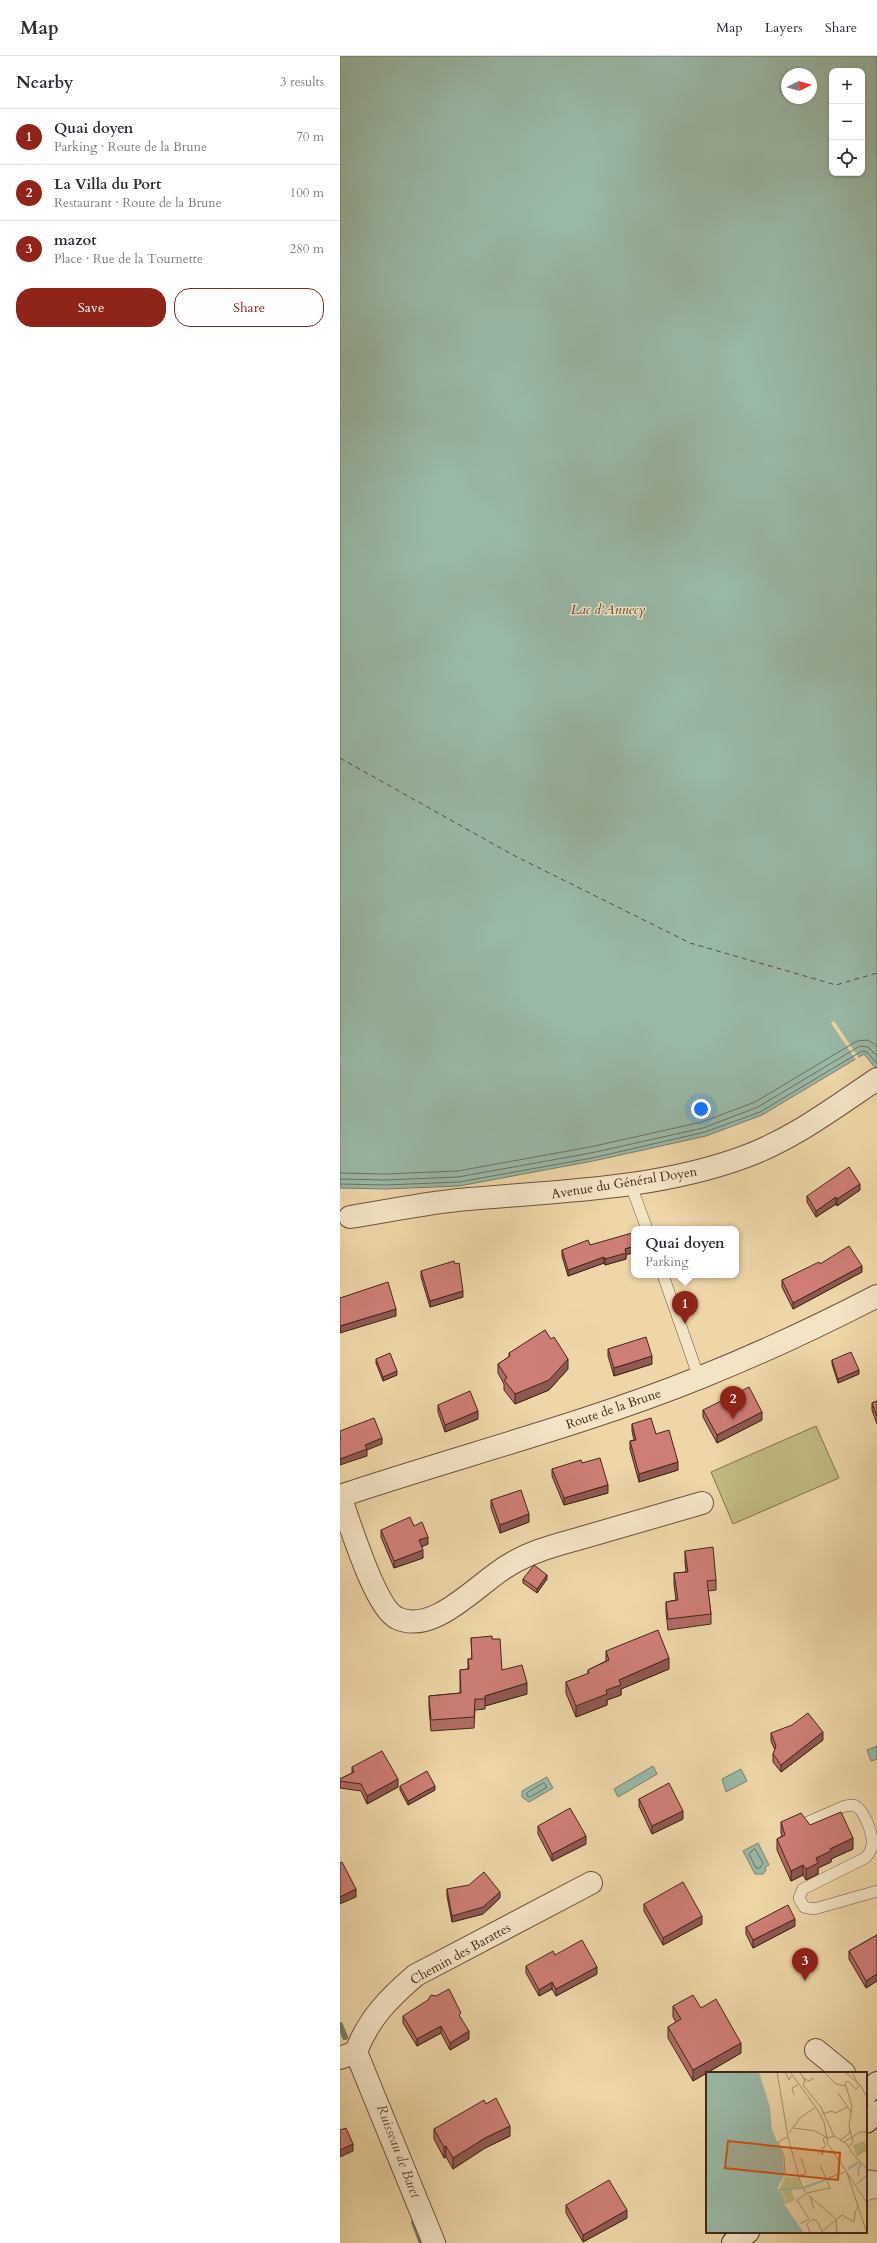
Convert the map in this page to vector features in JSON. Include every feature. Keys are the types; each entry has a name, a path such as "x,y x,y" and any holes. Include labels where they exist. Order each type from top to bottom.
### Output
{"street":[{"name":"Avenue du Général Doyen","path":"350,1217 447,1202 534,1195 630,1183 694,1172 745,1157 804,1129 877,1079"},
{"name":"Route de la Brune","path":"340,1496 589,1417 699,1378 774,1346 877,1296"},
{"path":"340,1496 376,1591 382,1603 396,1618 410,1622 434,1618 474,1591 488,1578 535,1551 702,1503"},
{"name":"Chemin des Barattes","path":"434,2243 348,2055 372,2019 395,1993 416,1975 591,1883"},
{"path":"816,2050 843,2072"},
{"path":"867,2121 877,2112"},
{"path":"867,2181 877,2183"},
{"path":"717,2243 726,2233"},
{"path":"733,2243 747,2233"}],"lane":[{"path":"630,1183 646,1226"},
{"path":"664,1278 699,1378"},
{"path":"808,1822 845,1806 854,1805 861,1810 872,1844 871,1851 865,1858 803,1889 800,1898 804,1907 814,1909 877,1891"},
{"path":"867,2195 877,2192"}],"shaded area":[{"path":"816,1426 839,1478 733,1524 711,1472"}],"water":[{"name":"Lac d'Annecy","path":"340,56 877,56 877,1070 864,1054 762,1115 706,1136 593,1161 459,1186 385,1189 340,1188"},
{"path":"877,1746 877,1759 871,1761 867,1750"},
{"path":"653,1766 657,1774 618,1797 614,1789"},
{"path":"741,1769 747,1781 726,1792 722,1779"},
{"path":"547,1777 553,1788 529,1802 522,1797 522,1791"},
{"path":"758,1843 769,1865 765,1867 766,1870 763,1874 755,1874 743,1851"}],"pier":[{"path":"834,1021 859,1058 856,1060 831,1023"}],"building":[{"path":"849,1167 860,1184 837,1199 836,1197 816,1211 807,1196"},
{"path":"631,1233 631,1247 625,1249 626,1253 605,1259 604,1257 568,1270 562,1250 588,1240 590,1245"},
{"path":"849,1246 862,1266 793,1303 782,1280 819,1262 820,1264"},
{"path":"454,1261 455,1264 459,1263 463,1291 430,1301 421,1271"},
{"path":"388,1282 396,1309 340,1326 340,1298"},
{"path":"545,1330 551,1339 554,1337 568,1359 549,1380 515,1394 504,1380 507,1378 498,1364 510,1356 509,1353"},
{"path":"646,1337 652,1356 614,1368 608,1349"},
{"path":"851,1352 859,1370 838,1379 832,1360"},
{"path":"390,1353 397,1371 383,1377 376,1359"},
{"path":"749,1387 762,1412 717,1435 703,1410"},
{"path":"470,1391 478,1411 445,1425 438,1405"},
{"path":"877,1401 877,1416 872,1403"},
{"path":"374,1418 382,1438 365,1445 367,1449 340,1459 340,1431"},
{"path":"651,1418 656,1434 669,1430 678,1462 639,1474 630,1441 636,1440 632,1424"},
{"path":"600,1458 608,1485 564,1498 552,1469 581,1460 582,1463"},
{"path":"521,1490 529,1514 500,1525 491,1500"},
{"path":"410,1517 414,1526 422,1522 428,1537 419,1540 423,1550 394,1561 381,1530"},
{"path":"713,1547 716,1580 707,1581 711,1614 668,1619 666,1602 678,1600 674,1573 688,1572 685,1551"},
{"path":"534,1565 547,1575 537,1589 523,1579"},
{"path":"658,1630 669,1658 619,1680 621,1685 606,1690 607,1694 576,1706 566,1682 589,1673 588,1670 609,1660 606,1651"},
{"path":"492,1636 492,1639 500,1639 502,1670 522,1665 527,1683 485,1696 485,1699 475,1699 474,1717 431,1720 429,1696 461,1693 460,1670 469,1669 468,1659 472,1659 471,1638"},
{"path":"808,1713 823,1732 781,1765 773,1754 776,1746 771,1733 792,1725"},
{"path":"382,1751 398,1779 367,1796 361,1784 340,1781 340,1779 354,1772 352,1767"},
{"path":"427,1771 435,1786 408,1801 400,1786"},
{"path":"669,1783 683,1811 652,1826 639,1799"},
{"path":"570,1808 586,1836 552,1854 538,1826"},
{"path":"841,1812 853,1838 830,1849 831,1851 816,1858 818,1863 806,1869 803,1865 791,1871 777,1839 785,1835 781,1822 801,1813 810,1825"},
{"path":"342,1862 356,1889 340,1897 340,1863"},
{"path":"484,1872 500,1892 483,1907 452,1916 447,1889 469,1885"},
{"path":"683,1882 702,1916 663,1938 644,1904"},
{"path":"788,1905 795,1919 753,1940 746,1927"},
{"path":"877,1935 877,1974 866,1981 849,1951"},
{"path":"582,1940 597,1967 556,1989 552,1982 539,1990 526,1966 553,1951 555,1955"},
{"path":"449,1989 461,2013 459,2015 469,2031 450,2043 441,2026 417,2039 403,2016 428,2000 431,1995 436,1996"},
{"path":"693,1995 701,2008 716,1999 741,2043 693,2070 668,2027 681,2019 673,2006"},
{"path":"496,2098 510,2126 485,2138 453,2158 446,2146 444,2147 434,2129 484,2100 486,2104"},
{"path":"346,2128 353,2144 340,2150 340,2130"},
{"path":"609,2180 627,2210 583,2235 566,2205"}],"waterway":[{"name":"Ruisseau de Baret","path":"340,2025 345,2037"},
{"name":"Ruisseau de Baret","path":"414,2222 422,2243"}],"ferry route":[{"path":"340,758 513,855 690,943 836,985 877,973"}],"place":[{"name":"Quai doyen","path":"685,1324"},
{"name":"La Villa du Port","path":"733,1419"},
{"name":"mazot","path":"805,1981"}]}
